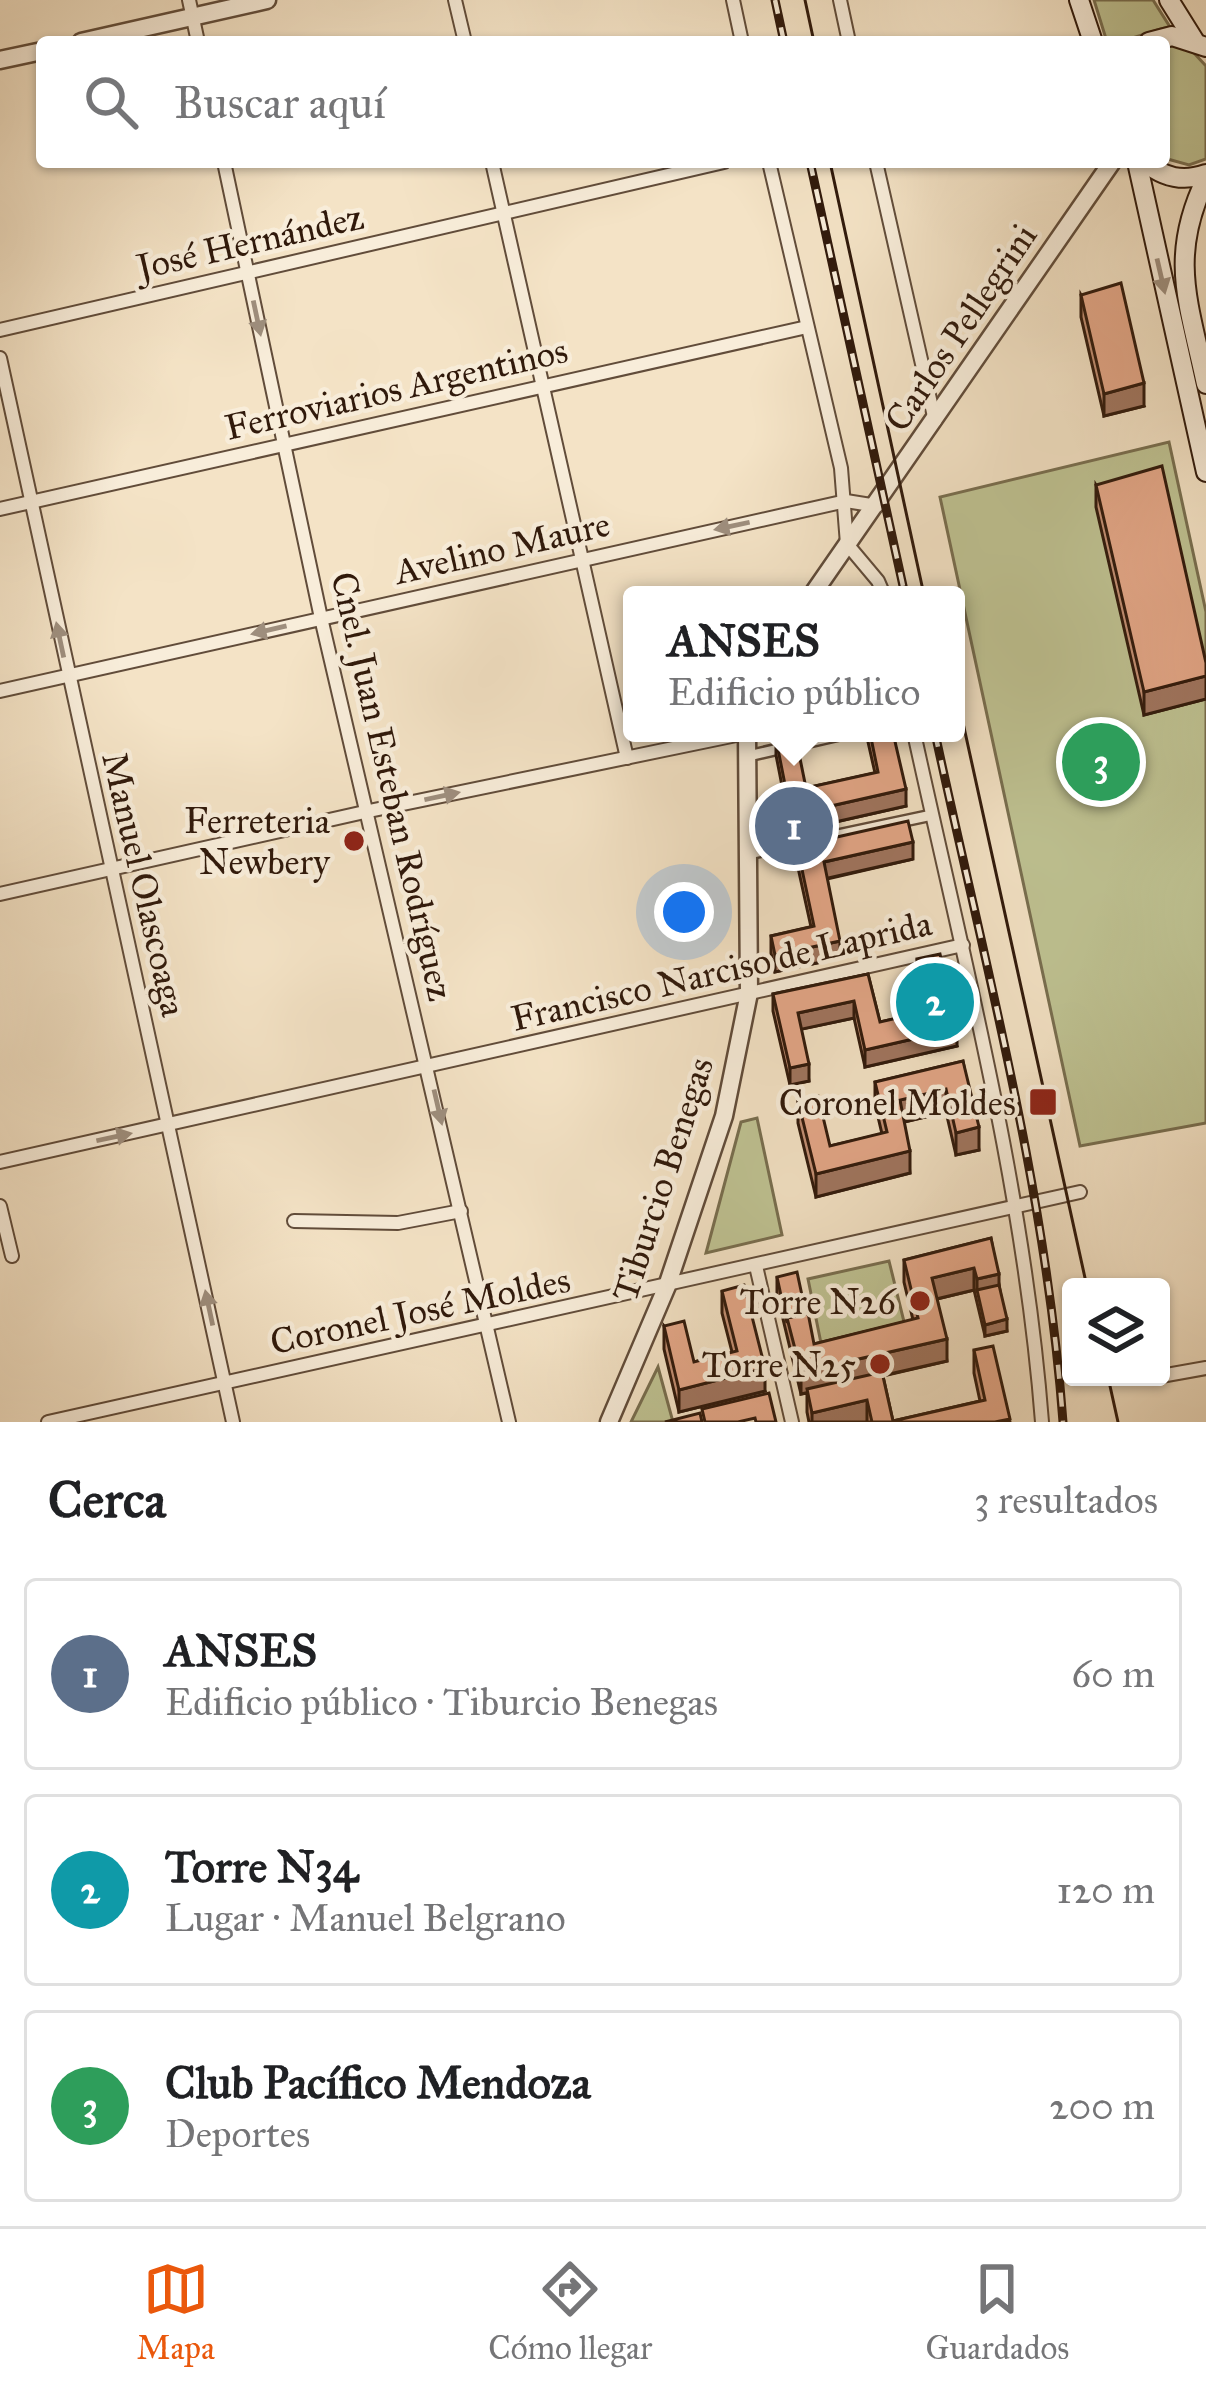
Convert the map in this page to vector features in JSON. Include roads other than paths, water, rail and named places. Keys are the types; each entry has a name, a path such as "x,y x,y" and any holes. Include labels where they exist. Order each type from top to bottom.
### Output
{"main road":[{"path":"1079,0 1091,36"},
{"path":"1169,0 1200,44"},
{"path":"1170,37 1200,44"},
{"path":"1142,168 1206,472"},
{"path":"1152,168 1171,178 1206,177"},
{"path":"1206,177 1186,225 1182,249 1206,384"}],"street":[{"path":"101,36 191,9 267,0"},
{"path":"455,0 464,36"},
{"path":"733,0 741,36"},
{"path":"840,0 848,36"},
{"path":"0,60 36,52"},
{"name":"Cnel. Juan Esteban Rodríguez","path":"225,168 321,618 509,1422"},
{"path":"493,168 623,740"},
{"name":"José Hernández","path":"0,330 698,168"},
{"path":"770,168 846,501 848,544 880,586"},
{"path":"877,168 935,422"},
{"name":"Carlos Pellegrini","path":"877,506 1108,168"},
{"name":"Ferroviarios Argentinos","path":"0,509 806,327"},
{"name":"Manuel Olascoaga","path":"0,358 233,1422"},
{"name":"Avelino Maure","path":"0,691 846,501 877,506"},
{"path":"818,586 877,506"},
{"path":"623,742 627,758"},
{"path":"0,894 703,742"},
{"name":"Tiburcio Benegas","path":"609,1422 667,1286 724,1116 749,993 746,742"},
{"path":"747,756 808,742"},
{"path":"916,742 1016,1206 1032,1305 1042,1422"},
{"path":"748,854 932,815"},
{"name":"Francisco Narciso de Laprida","path":"0,1162 963,945"},
{"name":"Coronel José Moldes","path":"47,1422 1080,1192"},
{"path":"0,1206 12,1256"},
{"path":"294,1221 398,1223 461,1211"},
{"path":"756,1266 792,1422"},
{"path":"1170,1375 1206,1368"}],"tram line":[{"path":"805,0 813,36"},
{"path":"831,168 922,586"},
{"path":"965,732 1085,1278"},
{"path":"1110,1386 1118,1422"}],"railway":[{"path":"775,0 783,36"},
{"path":"811,168 903,586"},
{"path":"937,742 1028,1162 1055,1335 1063,1422"}],"place":[{"name":"Club Pacífico Mendoza","path":"1101,762"},
{"name":"ANSES","path":"794,826"},
{"name":"Ferreteria Newbery","path":"354,841"},
{"name":"Torre N34","path":"935,1002"},
{"name":"Coronel Moldes","path":"1043,1102"},
{"name":"Torre N26","path":"920,1301"},
{"name":"Torre N25","path":"880,1364"}]}
